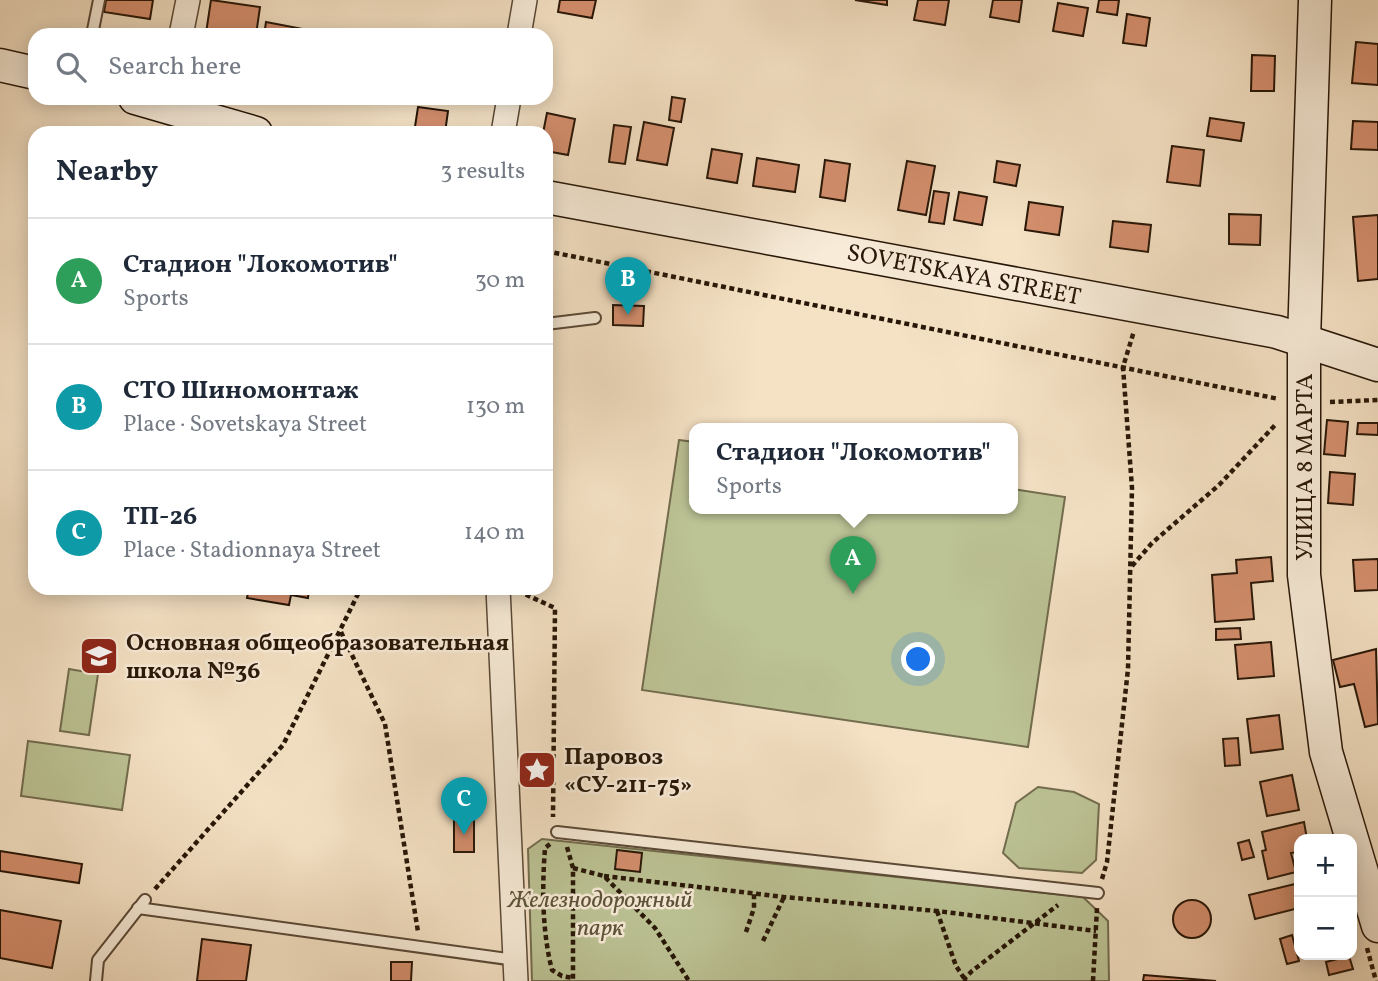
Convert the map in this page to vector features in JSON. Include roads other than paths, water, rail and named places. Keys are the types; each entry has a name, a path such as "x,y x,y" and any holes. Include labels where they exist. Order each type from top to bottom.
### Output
{"street":[{"path":"182,28 188,0"},
{"path":"520,28 525,0"},
{"name":"УЛИЦА 8 МАРТА","path":"1315,0 1304,340 1304,575 1326,752 1378,926"},
{"path":"0,65 28,71"},
{"path":"170,105 235,126"},
{"path":"504,126 508,105"},
{"name":"SOVETSKAYA STREET","path":"553,198 1277,332 1378,365"},
{"path":"498,595 516,971"}],"lane":[{"path":"93,28 99,0"},
{"path":"553,323 595,318"},
{"path":"557,832 1098,893"},
{"path":"96,981 97,960 141,904 420,947 516,971"}],"place":[{"name":"СТО Шиномонтаж","path":"628,315"},
{"name":"Стадион \"Локомотив\"","path":"853,594"},
{"name":"Основная общеобразовательная школа №36","path":"99,656"},
{"name":"Паровоз «СУ-211-75»","path":"537,770"},
{"name":"ТП-26","path":"464,835"}],"park label":[{"name":"Железнодорожный парк","path":"600,913"}]}
